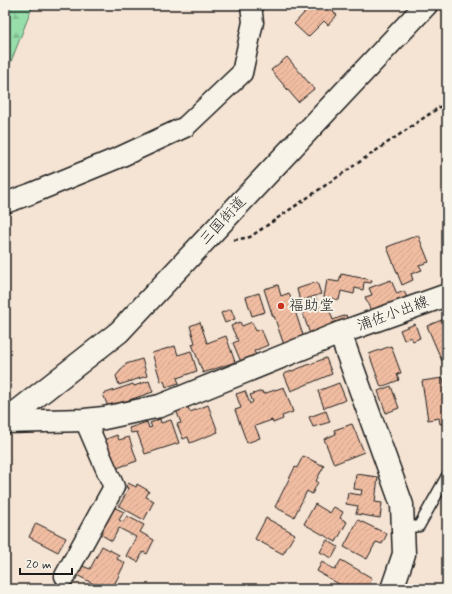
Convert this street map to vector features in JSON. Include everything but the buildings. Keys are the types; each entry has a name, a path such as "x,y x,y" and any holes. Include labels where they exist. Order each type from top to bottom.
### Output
{"main road":[{"name":"三国街道","path":"5,422 119,332 426,5"},
{"name":"浦佐小出線","path":"5,422 85,420 104,418 160,406 340,333 447,295"},
{"path":"340,333 402,505 404,554 392,589"}],"street":[{"path":"5,202 30,194 120,157 185,127 242,73 252,22 251,5"},
{"path":"65,576 114,487 85,420"}],"lane":[{"path":"403,528 419,526 447,476"}],"path":[{"path":"201,245 250,237 447,102"}],"green space":[{"path":"5,5 33,5 5,77"}],"place":[{"name":"福助堂","path":"281,306"}]}
